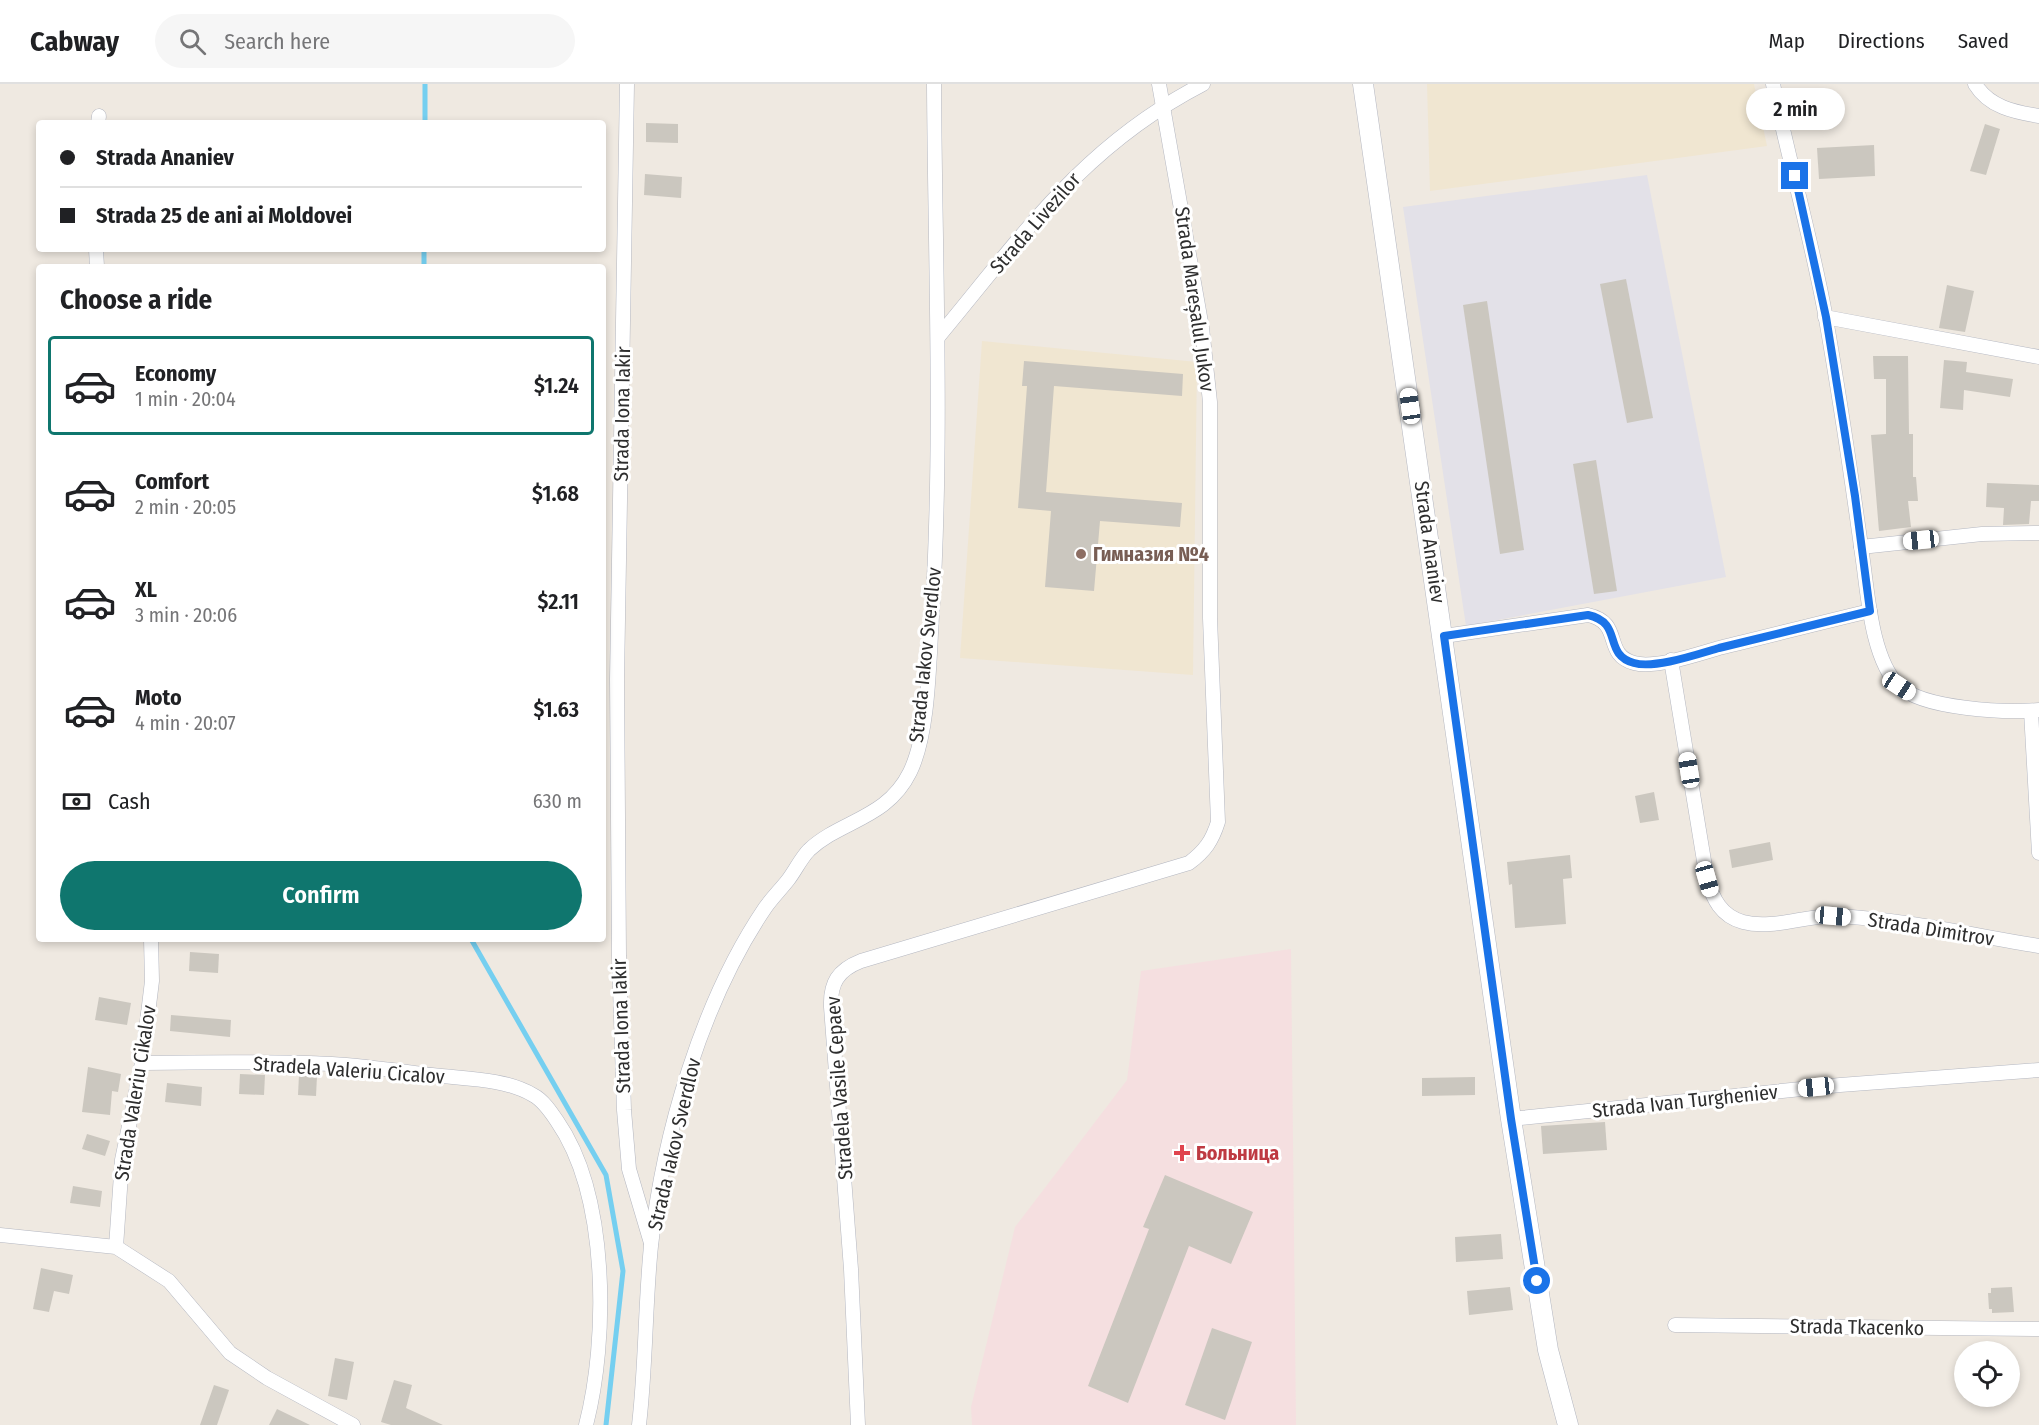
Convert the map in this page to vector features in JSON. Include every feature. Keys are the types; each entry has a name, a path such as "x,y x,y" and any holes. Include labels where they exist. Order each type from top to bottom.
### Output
{"street":[{"name":"Strada Iona Iakir","path":"627,84 617,679 619,956 624,1110 629,1168 651,1245"},
{"name":"Strada Iakov Sverdlov","path":"639,1425 645,1376 651,1245 681,1097 699,1040 742,946 767,905 809,850 881,808 909,774 920,738 929,663 935,567 939,336 935,283 934,84"},
{"name":"Strada Mareșalul Jukov","path":"1159,84 1202,328 1210,402 1210,618 1218,822 1212,840"},
{"name":"Strada Livezilor","path":"939,336 1046,205 1090,161 1164,104 1203,84"},
{"name":"Strada Ananiev","path":"1363,84 1444,636 1511,1119 1548,1350 1568,1425"},
{"path":"1773,84 1826,317 1870,611 1888,673 1899,686 1920,700 1943,705 2035,710 2039,853"},
{"path":"1975,84 1981,94 1992,103 2020,113 2039,116"},
{"path":"1826,317 2039,357"},
{"path":"1861,547 1982,534 2039,533"},
{"path":"1444,636 1588,615 1600,617 1610,627 1612,641 1624,659 1636,664 1671,660 1870,611"},
{"name":"Strada Dimitrov","path":"1671,660 1707,879 1712,896 1720,908 1743,922 1757,924 1833,916 1897,922 2039,946"},
{"name":"Stradela Vasile Cepaev","path":"858,1425 851,1269 830,992 836,977 848,966 861,961 1189,863 1203,852 1212,840"},
{"name":"Strada Valeriu Cikalov","path":"117,1247 122,1160 142,1063 152,981 151,942"},
{"name":"Stradela Valeriu Cicalov","path":"142,1063 250,1062 334,1065 489,1081 519,1087 536,1096 548,1108 577,1155 592,1216 600,1289 599,1343 586,1425"},
{"name":"Strada Ivan Turgheniev","path":"1511,1119 1840,1085 2039,1070"},
{"path":"0,1235 117,1247 169,1281 230,1353 267,1378 353,1425"},
{"name":"Strada Tkacenko","path":"1675,1325 2039,1329"}],"shaded area":[{"path":"1427,84 1754,84 1767,146 1430,191"},
{"path":"1647,175 1726,577 1466,626 1403,207"},
{"name":"Гимназия №4","path":"982,341 1197,362 1193,675 960,658"},
{"name":"Больница","path":"1291,949 1296,1425 972,1425 971,1407 1015,1227 1127,1080 1141,971"}],"building":[{"path":"646,123 678,124 678,143 646,142"},
{"path":"1985,124 2000,129 1986,175 1970,171"},
{"path":"1874,145 1875,176 1819,179 1817,148"},
{"path":"645,174 682,177 681,198 644,195"},
{"path":"1626,279 1653,418 1627,423 1600,284"},
{"path":"1947,285 1974,291 1965,332 1939,328"},
{"path":"1487,301 1524,550 1500,554 1463,305"},
{"path":"1873,356 1908,356 1909,434 1913,434 1913,477 1916,477 1918,501 1908,501 1911,527 1879,531 1871,435 1886,434 1886,379 1874,379"},
{"path":"1944,360 1967,362 1966,372 2013,379 2010,397 1964,390 1963,410 1940,408"},
{"path":"1024,361 1183,374 1182,396 1054,386 1046,492 1182,503 1180,527 1100,521 1094,591 1045,587 1051,511 1018,508 1027,386 1022,386"},
{"path":"1596,460 1617,591 1594,594 1573,464"},
{"path":"1987,483 2039,485 2039,501 2031,501 2029,524 2003,525 2004,508 1986,507"},
{"path":"1654,792 1659,820 1640,823 1635,796"},
{"path":"1770,842 1773,860 1732,868 1729,850"},
{"path":"1570,855 1572,878 1563,879 1566,924 1515,928 1512,884 1509,885 1507,862"},
{"path":"190,952 219,954 218,973 189,971"},
{"path":"99,997 131,1003 127,1025 95,1020"},
{"path":"171,1015 231,1020 230,1037 170,1031"},
{"path":"88,1067 121,1074 118,1092 112,1091 110,1115 82,1112"},
{"path":"240,1074 265,1075 264,1095 239,1094"},
{"path":"299,1075 317,1076 316,1096 298,1095"},
{"path":"1475,1077 1475,1095 1422,1096 1422,1078"},
{"path":"167,1083 202,1087 201,1106 165,1102"},
{"path":"1605,1122 1607,1150 1543,1154 1541,1126"},
{"path":"87,1134 110,1141 105,1156 82,1149"},
{"path":"1165,1175 1253,1212 1231,1264 1189,1246 1128,1403 1088,1386 1149,1229 1143,1227"},
{"path":"73,1186 102,1191 100,1207 70,1203"},
{"path":"1501,1234 1503,1259 1456,1262 1455,1237"},
{"path":"41,1268 73,1275 69,1294 54,1291 49,1312 33,1309"},
{"path":"1510,1287 1513,1310 1469,1315 1467,1291"},
{"path":"2012,1287 2014,1312 1992,1313 1992,1309 1989,1309 1988,1293 1991,1293 1991,1288"},
{"path":"1212,1328 1252,1342 1225,1420 1185,1405"},
{"path":"335,1358 354,1362 347,1400 328,1396"},
{"path":"394,1380 412,1385 406,1408 443,1425 391,1425 381,1422"},
{"path":"214,1385 229,1390 217,1425 200,1425"},
{"path":"277,1409 310,1425 269,1425"}],"waterway":[{"path":"425,84 425,120"},
{"path":"424,252 424,264"},
{"path":"473,942 606,1175 623,1271 606,1425"}],"place":[{"name":"Гимназия №4","path":"1081,554"},
{"name":"Больница","path":"1182,1153"}],"route":[{"path":"1537,1281 1511,1119 1444,636 1588,615 1600,617 1610,627 1612,641 1617,651 1624,659 1636,664 1671,660 1870,611 1855,496 1826,317 1795,176"}]}
